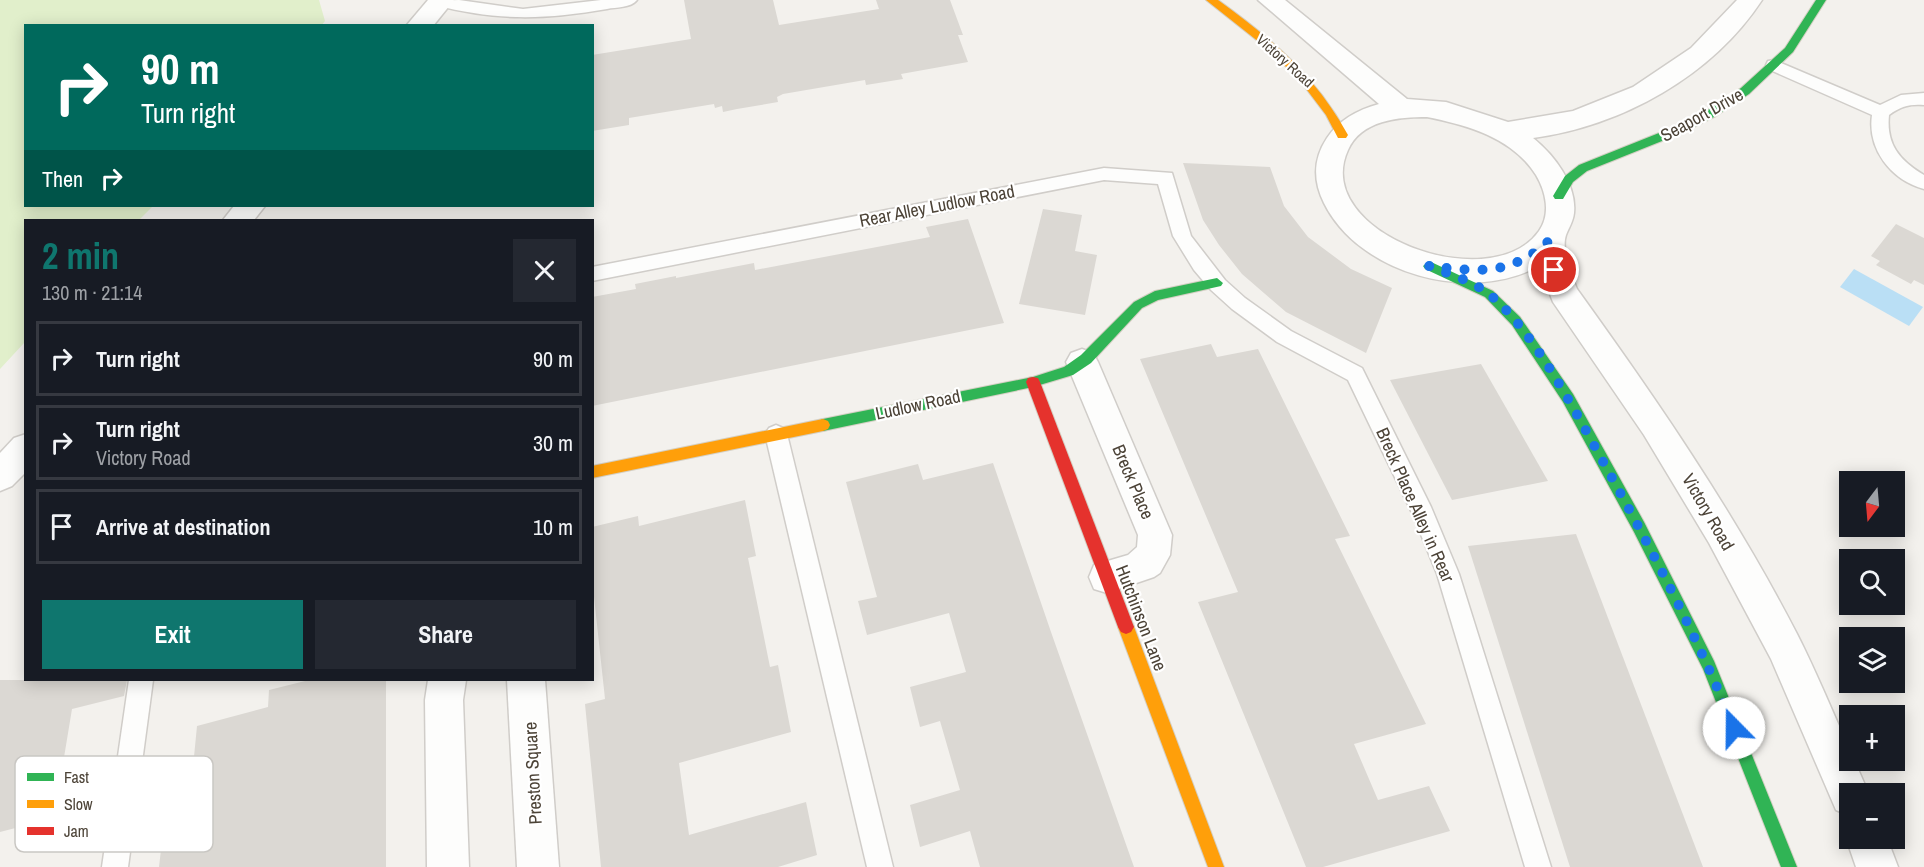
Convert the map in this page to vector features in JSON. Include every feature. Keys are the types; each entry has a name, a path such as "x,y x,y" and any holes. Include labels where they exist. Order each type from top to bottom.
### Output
{"street":[{"name":"Victory Road","path":"1211,0 1263,40 1306,78 1333,111 1342,135"},
{"path":"1270,0 1402,109"},
{"path":"1506,132 1555,125 1602,113 1664,82 1707,48 1750,0"},
{"name":"Seaport Drive","path":"1559,196 1563,184 1578,171 1659,139 1713,112 1748,89 1774,65 1798,37 1821,0"},
{"path":"420,24 442,1"},
{"path":"1429,266 1473,271 1499,269 1533,256 1551,239 1560,219 1559,196 1552,176 1539,158 1506,132 1458,113 1427,108 1402,109 1375,114 1342,135 1330,156 1330,183 1340,207 1355,226 1375,242 1396,254 1429,266 1489,294 1516,321 1568,398 1640,527 1709,666 1789,867"},
{"path":"238,219 250,207"},
{"name":"Victory Road","path":"1551,239 1554,270 1564,294 1656,425 1721,532 1784,646 1844,783"},
{"name":"Ludlow Road","path":"594,472 1033,382 1068,372 1082,362 1138,305 1155,296 1217,283"},
{"name":"Breck Place","path":"1082,362 1155,536 1154,554 1148,562 1107,577"},
{"name":"Hutchinson Lane","path":"1033,382 1216,867"},
{"path":"24,450 0,475 24,482"},
{"path":"447,681 444,700 448,867"},
{"name":"Preston Square","path":"526,681 538,867"},
{"path":"1870,849 1877,867"}],"lane":[{"path":"442,1 491,11 522,14 556,12 629,0"},
{"path":"1774,65 1881,112"},
{"path":"1881,112 1895,102 1907,98 1924,99"},
{"path":"1881,112 1879,140 1903,171 1924,183"},
{"name":"Rear Alley Ludlow Road","path":"594,274 1104,174 1166,178 1173,213 1186,245 1217,283"},
{"name":"Breck Place Alley in Rear","path":"1217,283 1266,326 1317,357 1355,374 1424,514 1448,574 1538,867"},
{"path":"776,434 880,867"},
{"path":"131,756 141,681"},
{"path":"116,867 118,852"}],"green space":[{"path":"0,0 319,0 325,21 323,24 24,24 24,207 152,207 140,219 24,219 24,343 0,369"}],"water":[{"path":"1854,269 1923,307 1909,326 1840,287"}],"building":[{"path":"684,0 773,0 779,25 879,9 876,0 950,0 963,35 958,35 968,62 901,74 903,79 866,85 865,80 783,94 777,97 778,102 723,112 722,106 715,108 714,104 629,118 629,125 594,131 594,55 691,39"},
{"path":"1183,163 1270,167 1284,206 1308,237 1351,269 1392,288 1366,353 1286,312 1242,274 1203,220"},
{"path":"1043,209 1082,215 1075,251 1097,255 1085,315 1019,304"},
{"path":"968,219 1004,323 594,406 594,297 636,289 635,284 676,276 676,278 754,263 755,270 930,237 926,227"},
{"path":"1896,224 1924,238 1924,285 1914,280 1911,284 1876,265 1880,261 1871,256"},
{"path":"1211,344 1217,357 1258,349 1350,536 1335,539 1426,724 1354,744 1378,800 1429,786 1450,831 1323,867 1306,867 1198,602 1238,592 1140,359"},
{"path":"1481,364 1548,481 1452,500 1390,380"},
{"path":"993,463 1134,867 980,867 970,831 920,847 910,805 960,790 940,721 920,727 910,687 966,672 949,613 867,635 858,601 877,597 846,482 918,464 923,480"},
{"path":"745,500 756,556 748,558 770,667 778,665 791,732 679,763 689,835 806,802 817,855 778,867 601,867 585,704 605,699 594,597 594,527 638,516 639,526"},
{"path":"1576,534 1703,867 1570,867 1468,546"},
{"path":"0,680 127,681 124,696 72,709 64,756 15,756 15,828 0,832"},
{"path":"305,681 386,681 386,867 159,867 161,852 213,852 213,756 194,756 197,726 268,707 269,690"}],"traffic: fast":[{"path":"1559,196 1569,179 1583,168 1678,130 1712,113 1745,91 1789,50 1821,0"},
{"path":"1429,266 1489,294 1516,321 1568,398 1639,527 1709,666 1789,867"},
{"path":"823,425 1033,382 1068,371 1086,359 1138,305 1155,296 1217,283"}],"traffic: slow":[{"path":"1211,0 1286,59 1317,94 1342,135"},
{"path":"594,472 823,425"},
{"path":"1126,627 1216,867"}],"traffic: jam":[{"path":"1033,382 1126,627"}],"route":[{"path":"1554,270 1551,239 1533,256 1515,265 1499,269 1473,271 1429,266 1489,294 1516,321 1568,398 1640,527 1709,666 1734,728"}]}
